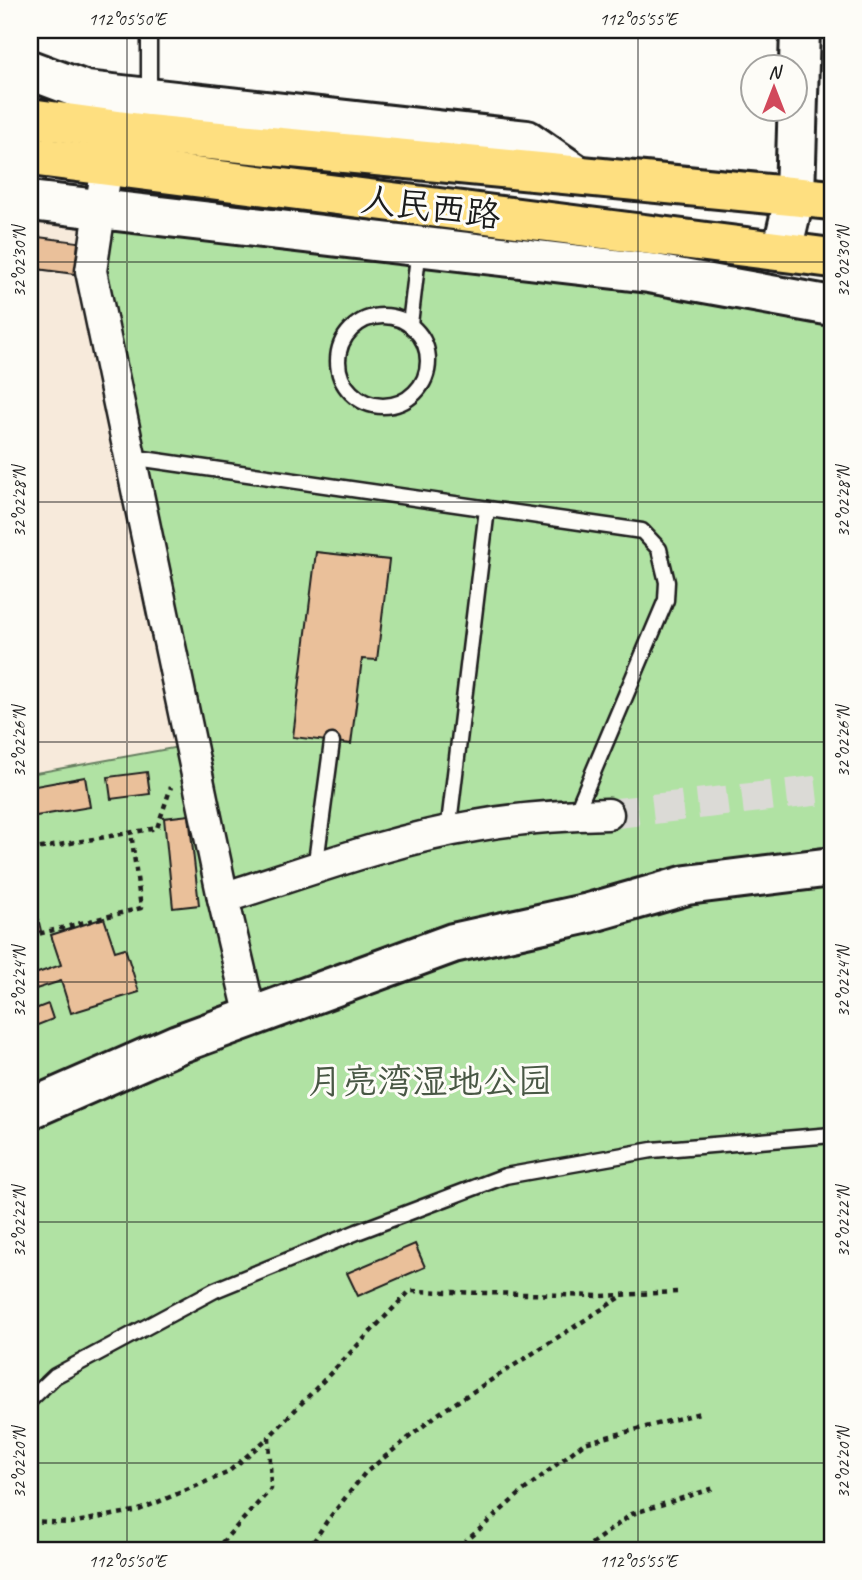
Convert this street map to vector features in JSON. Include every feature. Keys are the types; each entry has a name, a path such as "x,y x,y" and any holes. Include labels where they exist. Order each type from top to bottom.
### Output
{"main road":[{"name":"人民西路","path":"30,118 147,134 832,200"},
{"name":"人民西路","path":"30,156 832,258"}],"street":[{"path":"782,251 795,195 800,30"},
{"path":"30,70 86,91 527,140 576,174"},
{"path":"107,165 91,271 223,898 251,1017"},
{"path":"30,201 687,278 832,306"},
{"path":"223,898 358,855 474,826 608,814"},
{"path":"30,1110 178,1044 453,943 589,913 687,886 832,867"}],"lane":[{"path":"149,30 149,98"},
{"path":"410,324 419,247"},
{"path":"379,316 395,317 410,324 420,334 429,359 421,385 412,395 387,406 371,404 357,397 346,386 340,372 338,356 342,341 351,329 364,320 379,316"},
{"path":"130,457 642,531 659,549 667,582 666,600 575,815"},
{"path":"448,832 487,509"},
{"path":"315,869 332,742"},
{"path":"30,1400 55,1376 215,1290 505,1176 652,1150 832,1135"}],"path":[{"path":"30,869 30,850 157,828 174,780 197,774"},
{"path":"30,936 141,908 131,832"},
{"path":"30,992 36,989"},
{"path":"30,1521 71,1522 139,1510 227,1473 269,1437 410,1291 624,1295 678,1292"},
{"path":"308,1550 365,1473 428,1423 624,1295"},
{"path":"456,1550 523,1491 584,1443 701,1413"},
{"path":"215,1550 271,1489 269,1437"},
{"path":"583,1550 632,1514 715,1488"}],"shaded area":[{"path":"30,201 100,210 191,745 30,774"}],"green space":[{"name":"月亮湾湿地公园","path":"100,210 832,306 832,1550 30,1550 30,774 190,745 91,271"}],"building":[{"path":"30,236 78,242 75,274 30,268"},
{"path":"316,552 389,560 377,660 362,659 351,744 293,737"},
{"path":"147,772 150,794 111,799 108,777"},
{"path":"85,777 90,807 30,817 30,787"},
{"path":"189,815 199,905 173,908 164,818"},
{"path":"30,893 41,931 30,934"},
{"path":"104,918 115,951 125,948 139,992 71,1013 61,981 36,989 32,975 61,965 51,935"},
{"path":"48,1004 53,1019 30,1028 30,1011"},
{"path":"415,1244 425,1267 358,1296 347,1273"}],"tunnel":[{"path":"608,814 832,789"}]}
